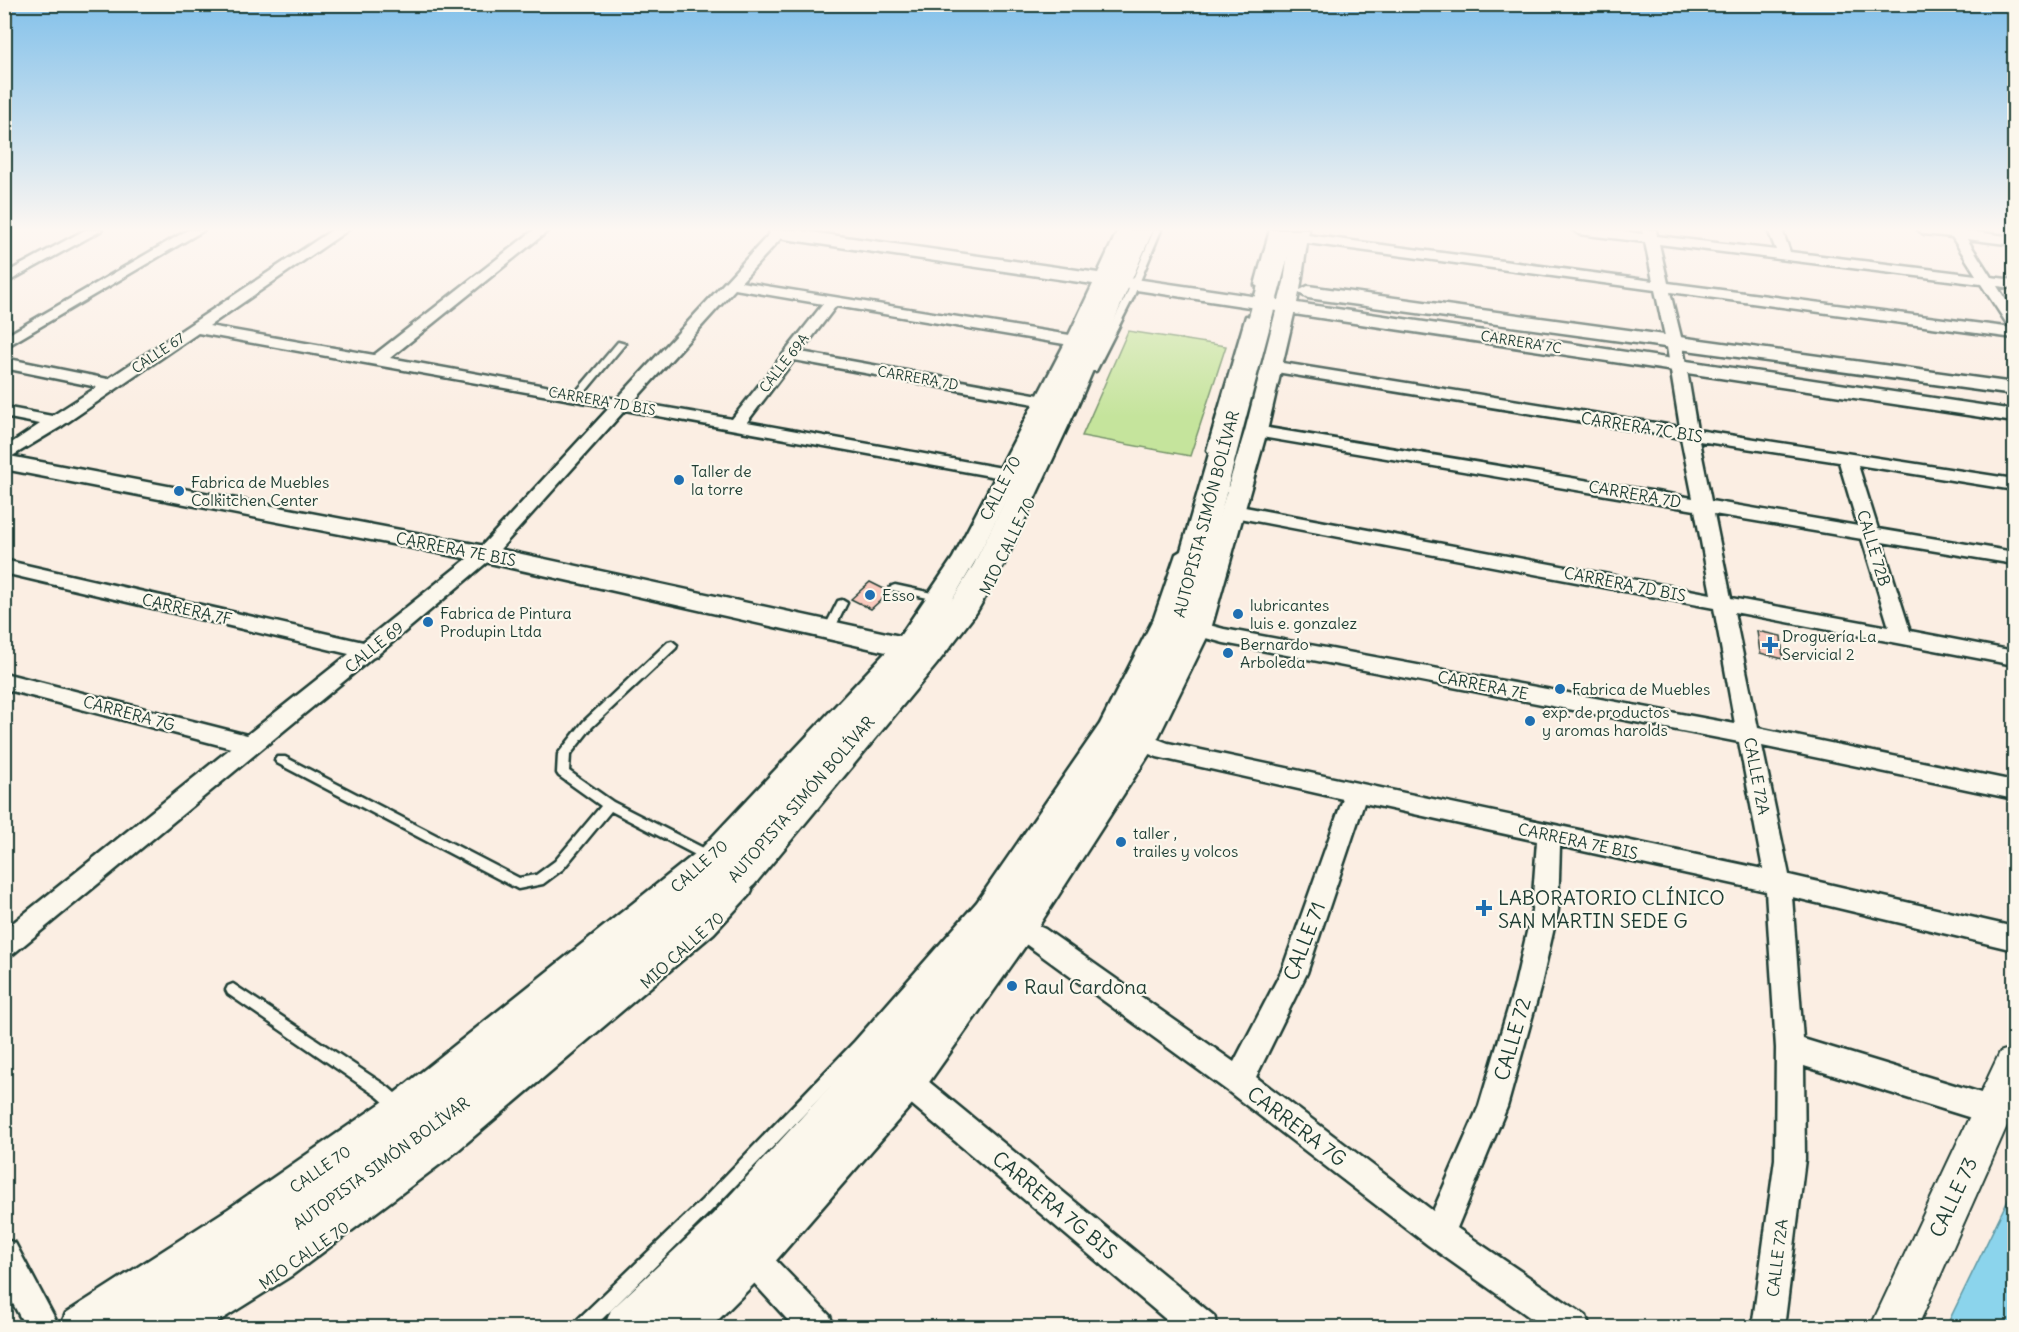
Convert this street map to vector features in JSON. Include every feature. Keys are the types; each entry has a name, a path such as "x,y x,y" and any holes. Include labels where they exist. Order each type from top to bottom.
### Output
{"highway":[{"name":"AUTOPISTA SIMÓN BOLÍVAR","path":"141,1328 266,1248 428,1133 740,873 924,657 964,605 989,564 1047,427 1111,292"},
{"name":"AUTOPISTA SIMÓN BOLÍVAR","path":"629,1328 729,1231 882,1062 1000,916 1120,734 1176,623 1222,508 1247,432 1272,292"},
{"path":"1007,474 1047,427"}],"main road":[{"name":"CALLE 73","path":"1893,1328 2014,1066"}],"street":[{"path":"4,344 92,292"},
{"name":"CALLE 67","path":"4,456 249,292"},
{"path":"378,360 464,292"},
{"name":"CALLE 69","path":"4,946 485,555 722,292"},
{"path":"776,292 1076,341"},
{"name":"CALLE 70","path":"81,1328 242,1223 403,1110 712,858 905,649 941,598 966,558 1007,474 1047,427 1076,341 1107,292"},
{"name":"CARRERA 7C","path":"1252,292 1678,366 2014,416"},
{"name":"CARRERA 7C","path":"1262,292 1271,295 1674,341 2014,389"},
{"name":"CALLE 72A","path":"1663,292 1689,434 1778,883 1790,1048 1790,1159 1768,1328"},
{"path":"1708,292 2014,333"},
{"path":"1994,292 2014,324"},
{"path":"680,1328 752,1258 907,1082 1019,928 1142,742 1198,629 1222,508 1270,366 1271,295"},
{"name":"CALLE 69A","path":"736,425 832,302"},
{"name":"CARRERA 7D BIS","path":"196,328 1007,474"},
{"name":"CARRERA 7D","path":"790,355 1047,427"},
{"path":"4,363 112,384"},
{"name":"CARRERA 7C BIS","path":"1270,366 2014,484"},
{"path":"4,412 56,422"},
{"name":"CARRERA 7D","path":"1247,432 2014,558"},
{"name":"CALLE 72B","path":"1847,459 1902,637"},
{"name":"CARRERA 7E BIS","path":"4,462 485,555 888,642 905,649"},
{"name":"CARRERA 7D BIS","path":"1222,508 2014,658"},
{"name":"CARRERA 7F","path":"4,566 369,651"},
{"name":"CARRERA 7E","path":"1198,629 1224,636 1749,735 2014,790"},
{"name":"CARRERA 7G","path":"4,681 253,745"},
{"name":"CARRERA 7E BIS","path":"1142,742 1165,751 1356,794 1778,883 2014,938"},
{"name":"CALLE 71","path":"1239,1082 1294,973 1356,794"},
{"name":"CALLE 72","path":"1439,1234 1493,1107 1527,989 1545,910 1549,835"},
{"name":"CARRERA 7G","path":"1019,928 1239,1082 1439,1234 1574,1328"},
{"path":"1790,1048 1994,1111"},
{"name":"CARRERA 7G BIS","path":"907,1082 1202,1328"},
{"path":"4,1254 44,1328"},
{"path":"752,1258 818,1328"}],"lane":[{"name":"MIO CALLE 70","path":"914,689 976,608 1001,568 1040,479 1112,292"},
{"path":"1208,459 1271,295"},
{"path":"577,396 621,344"},
{"path":"581,1328 707,1205 852,1054 981,906 1104,728 1160,618 1184,544"},
{"path":"895,588 941,598"},
{"path":"829,629 842,603"},
{"path":"672,645 588,724 564,754 562,773 609,805 712,858"},
{"path":"281,760 518,884 539,880 559,865 609,805"},
{"name":"MIO CALLE 70","path":"192,1328 285,1270 446,1151 709,928 754,881"},
{"path":"233,990 383,1092 403,1110"}],"green space":[{"path":"1128,331 1226,346 1190,456 1082,436"}],"water":[{"path":"2014,1187 2014,1321 2012,1327 1946,1327"}],"building":[{"name":"Esso","path":"870,582 890,592 871,609 851,599"},
{"name":"Droguería La Servicial 2","path":"1757,631 1781,636 1783,659 1760,653"}],"place":[{"name":"Taller de la torre","path":"679,480"},
{"name":"Fabrica de Muebles Colkitchen Center","path":"179,491"},
{"name":"Esso","path":"870,595"},
{"name":"lubricantes luis e. gonzalez","path":"1238,614"},
{"name":"Fabrica de Pintura Produpin Ltda","path":"428,622"},
{"name":"Droguería La Servicial 2","path":"1770,645"},
{"name":"Bernardo Arboleda","path":"1228,653"},
{"name":"Fabrica de Muebles","path":"1560,689"},
{"name":"exp. de productos y aromas harolds","path":"1530,721"},
{"name":"taller , trailes y volcos","path":"1121,842"},
{"name":"LABORATORIO CLÍNICO SAN MARTIN SEDE G","path":"1484,908"},
{"name":"Raul Cardona","path":"1012,986"}]}
